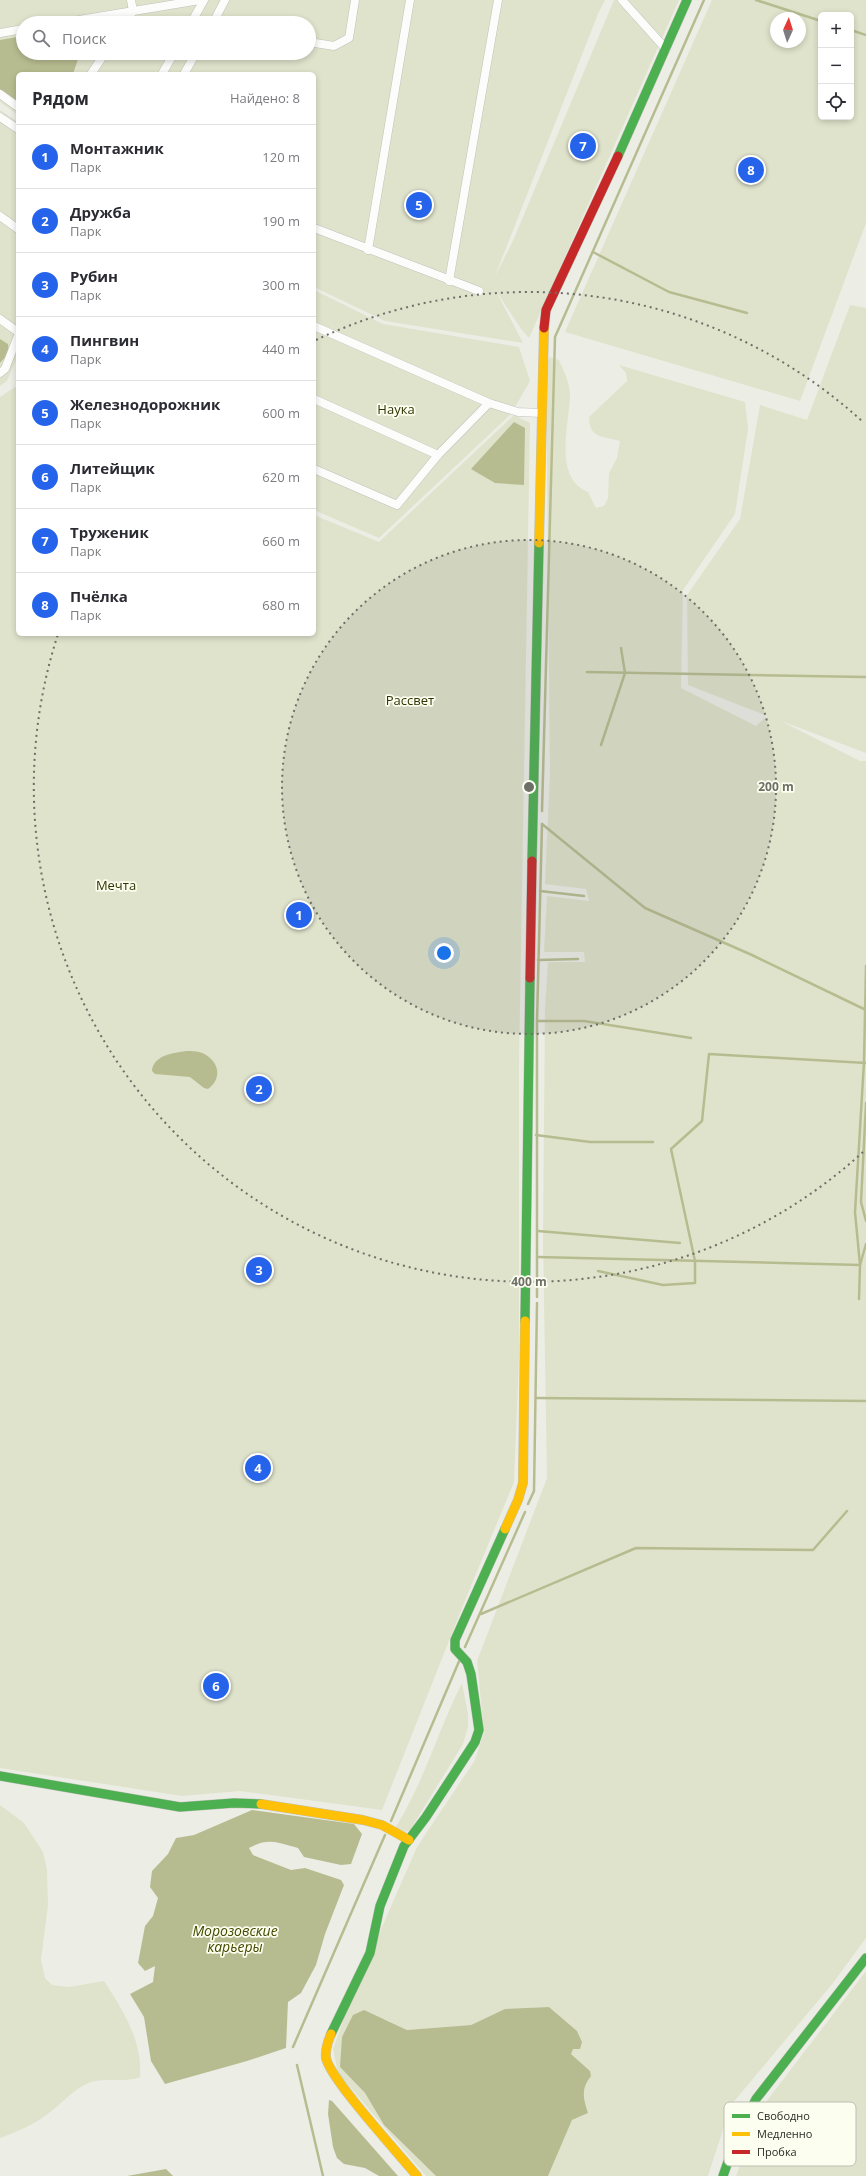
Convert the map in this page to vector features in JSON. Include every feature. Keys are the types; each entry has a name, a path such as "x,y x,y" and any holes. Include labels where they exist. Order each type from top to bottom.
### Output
{"street":[{"path":"130,16 133,11 131,0"},
{"path":"103,16 200,0"},
{"path":"195,16 204,0"},
{"path":"217,16 225,0"},
{"path":"316,43 334,46 349,38 355,0"},
{"path":"368,250 410,0"},
{"path":"449,281 498,0"},
{"path":"622,0 666,49"},
{"path":"417,2176 336,2078 326,2058 327,2043 370,1953 380,1906 404,1846 475,1742 479,1730 472,1674 467,1662 455,1649 455,1640 518,1500 523,1483 532,775 544,328 546,310 644,101 686,0"},
{"path":"0,33 16,30"},
{"path":"92,72 100,60"},
{"path":"163,72 170,60"},
{"path":"185,72 192,60"},
{"path":"0,94 16,106"},
{"path":"0,116 16,128"},
{"path":"0,216 16,228"},
{"path":"316,229 449,281 479,291"},
{"path":"0,319 16,331"},
{"path":"316,327 489,403 518,412 541,413"},
{"path":"0,373 5,369 16,341"},
{"path":"316,400 438,455"},
{"path":"316,470 397,505 438,455 489,403"},
{"path":"0,1776 180,1807 255,1803 363,1820 382,1825 409,1840"},
{"path":"754,2102 866,1958"},
{"path":"723,2176 726,2166"}],"green space":[{"path":"0,0 201,0 192,16 16,16 16,60 169,60 163,72 16,72 16,114 0,102"},
{"path":"208,0 605,0 598,14 495,276 512,243 614,0 679,0 529,338 521,329 495,289 523,343 385,321 316,288 316,72 168,72 174,60 316,60 316,16 199,16"},
{"path":"712,0 866,0 866,223 800,401 565,332"},
{"path":"0,110 16,121 16,361 7,381 0,386"},
{"name":"Наука","path":"316,291 383,324 519,347 530,381 511,414 379,538 316,511"},
{"path":"850,305 866,308 866,753 781,721 860,761 866,761 866,1938 833,1983 734,2102 724,2102 724,2127 708,2176 548,2176 572,2120 588,2113 584,2092 590,2071 571,2054 577,2031 549,2007 505,2009 471,2025 407,2030 384,2019 340,2067 365,2093 384,2125 436,2176 426,2176 338,2073 333,2049 354,1991 417,1847 475,1760 484,1733 477,1661 547,1478 543,1241 545,1008 548,962 585,962 584,952 544,952 547,896 589,901 586,889 545,884 550,773 546,364 550,357 559,360 566,377 570,396 566,435 567,463 570,475 577,485 588,492 596,508 604,506 608,498 609,473 617,458 620,441 594,433 591,429 589,417 627,381 626,373 619,365 745,402 748,429 735,514 683,590 681,688 756,726 767,716 688,685 687,595 740,519 760,405 807,420"},
{"path":"16,387 16,636 316,636 316,516 379,542 514,415 530,423 519,1064 519,1358 514,1482 464,1603 382,1810 240,1791 182,1796 0,1768 0,397"},
{"path":"462,1683 468,1714 468,1727 463,1744 410,1830 406,1832 395,1828 423,1775 445,1719"},
{"path":"0,1805 24,1823 43,1852 47,1870 48,1905 41,1960 45,1978 52,1985 69,1987 104,1981 125,2015 135,2039 140,2064 140,2077 127,2080 99,2081 86,2084 76,2090 38,2121 0,2138"},
{"path":"866,1971 866,2176 736,2176 740,2166 856,2166 856,2102 766,2102"}],"water":[{"path":"16,37 16,60 78,60 74,72 16,72 16,100 0,94 0,40"},
{"path":"0,339 8,344 9,353 0,363"},
{"path":"514,422 525,428 524,485 495,483 471,469"},
{"path":"186,1051 198,1052 205,1055 210,1058 217,1068 216,1079 208,1089 204,1088 190,1077 155,1074 152,1071 156,1061 160,1058 170,1054"},
{"name":"Морозовские карьеры","path":"252,1810 354,1824 362,1834 351,1864 341,1865 304,1857 298,1848 274,1842 262,1843 249,1848 253,1855 291,1870 305,1868 341,1880 344,1885 325,1934 316,1965 301,1993 288,2002 286,2048 247,2061 165,2084 151,2061 144,2017 130,1994 153,1982 155,1966 145,1971 138,1963 145,1926 153,1916 158,1898 150,1887 152,1871 168,1854 176,1838 194,1835"},
{"path":"549,2007 577,2031 582,2042 580,2049 573,2049 571,2054 590,2071 591,2076 584,2089 588,2113 572,2120 548,2176 436,2176 384,2125 365,2093 340,2067 342,2037 353,2015 364,2010 407,2030 471,2025 505,2009"},
{"path":"329,2100 332,2101 398,2176 379,2176 365,2168 344,2164 337,2158 333,2147 328,2114"},
{"path":"166,2169 173,2176 127,2176"}],"waterway":[{"path":"542,811 555,337 704,0"},
{"path":"756,0 818,20"},
{"path":"854,31 866,35"},
{"path":"593,252 669,292 747,313"},
{"path":"601,745 625,673 621,648"},
{"path":"587,672 866,677"},
{"path":"542,824 645,908 752,955 866,1010"},
{"path":"537,1297 537,1021 542,824"},
{"path":"540,891 584,896"},
{"path":"538,960 578,959"},
{"path":"859,1299 860,1265 855,1212 864,1062 866,966"},
{"path":"537,1021 584,1021 691,1038"},
{"path":"598,1271 663,1285 695,1283 695,1261 671,1149 702,1121 709,1054 866,1063"},
{"path":"866,1103 861,1202 866,1221"},
{"path":"536,1135 590,1142 653,1142"},
{"path":"538,1231 680,1243"},
{"path":"538,1257 860,1265 866,1244"},
{"path":"528,1504 534,1491 537,1303"},
{"path":"536,1398 866,1401"},
{"path":"481,1614 636,1548 813,1550 847,1511"},
{"path":"465,1647 525,1512"},
{"path":"391,1821 460,1659"},
{"path":"293,2047 385,1835"},
{"path":"297,2065 323,2176"}],"traffic: fast":[{"path":"618,156 687,0"},
{"path":"532,861 539,543"},
{"path":"525,1321 530,978"},
{"path":"331,2034 370,1953 380,1906 404,1846 426,1817 475,1742 479,1730 471,1674 467,1662 455,1649 455,1640 505,1529"},
{"path":"0,1776 180,1807 234,1803 261,1804"},
{"path":"754,2102 866,1958"},
{"path":"723,2176 726,2166"}],"traffic: slow":[{"path":"539,543 544,328"},
{"path":"505,1529 518,1500 523,1483 525,1321"},
{"path":"261,1804 363,1820 382,1825 409,1840"},
{"path":"331,2034 326,2055 330,2068 352,2099 417,2176"}],"traffic: jam":[{"path":"544,328 546,310 618,156"},
{"path":"530,978 532,861"}],"place":[{"name":"Труженик","path":"583,146"},
{"name":"Пчёлка","path":"751,170"},
{"name":"Железнодорожник","path":"419,205"},
{"name":"Монтажник","path":"299,915"},
{"name":"Дружба","path":"259,1089"},
{"name":"Рубин","path":"259,1270"},
{"name":"Пингвин","path":"258,1468"},
{"name":"Литейщик","path":"216,1686"}],"park label":[{"name":"Рассвет","path":"410,700"},
{"name":"Мечта","path":"116,885"}]}
